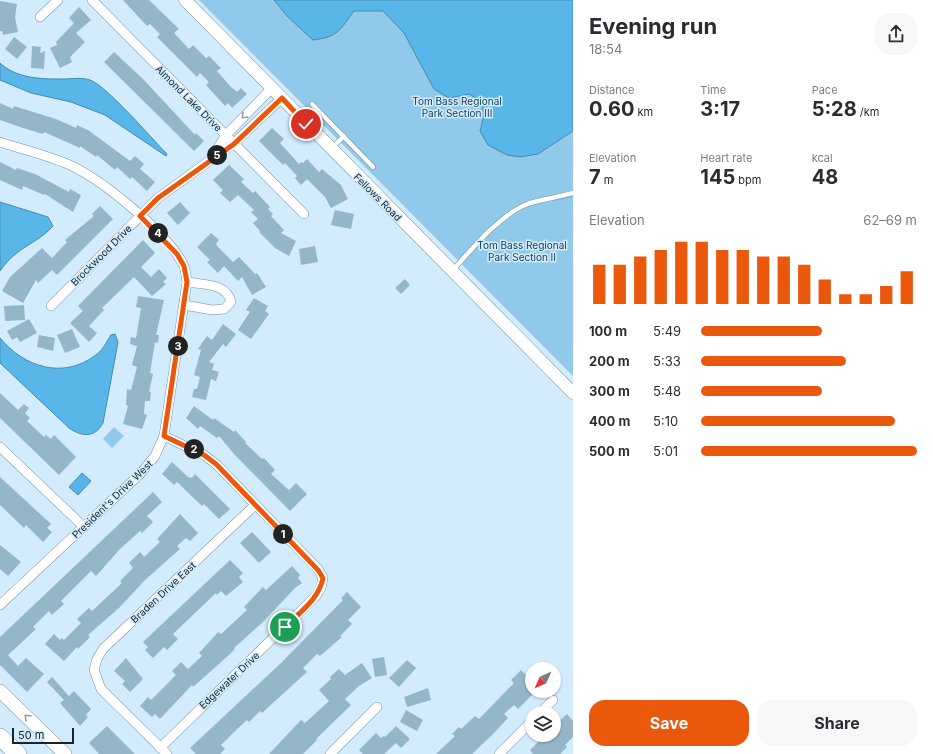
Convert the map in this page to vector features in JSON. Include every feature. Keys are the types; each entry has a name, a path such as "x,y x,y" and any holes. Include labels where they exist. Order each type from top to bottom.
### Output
{"highway":[{"path":"0,737 18,754"}],"main road":[{"path":"0,691 65,754"}],"street":[{"path":"40,17 58,0"},
{"name":"Almond Lake Drive","path":"92,0 304,214"},
{"name":"Fellows Road","path":"185,0 573,393"},
{"name":"Brockwood Drive","path":"209,161 226,135 272,88"},
{"name":"Brockwood Drive","path":"51,306 158,198 234,144 282,98"},
{"name":"President's Drive West","path":"0,142 72,166 109,190 140,216 177,254 184,266 187,282 164,436 155,456 141,473 84,527 1,601"},
{"path":"184,305 212,310 224,309 231,302 224,289 187,282"},
{"name":"Edgewater Drive","path":"164,436 199,452 216,464 318,570 323,578 321,588 316,596 164,751"},
{"path":"0,447 84,527"},
{"name":"Braden Drive East","path":"164,751 101,689 94,670 97,659 103,649 255,505"},
{"path":"547,706 553,700"},
{"path":"330,754 377,707"},
{"path":"499,754 525,728"}],"lane":[{"path":"312,104 373,167"},
{"path":"331,149 344,136"},
{"path":"452,271 469,252 511,212 527,205 573,193"}],"green space":[{"name":"Tom Bass Regional Park Section III","path":"199,0 573,0 573,376"},
{"path":"114,427 124,436 112,448 103,439"}],"shaded area":[{"path":"274,0 573,0 573,131 538,154 520,157 507,155 488,145 480,131 484,115 481,101 469,94 449,98 434,89 404,33 383,11 354,11 338,32 328,37 313,40 288,17"},
{"path":"0,63 14,72 30,77 47,79 80,78 90,80 98,84 118,102 167,154 166,156 105,115 71,102 31,93 0,80"},
{"path":"0,202 48,217 53,226 13,256 0,271"},
{"path":"115,334 118,342 103,423 100,428 92,434 79,433 69,428 0,363 0,338 20,356 32,363 45,367 57,368 70,367 83,363 96,355 103,348 111,335"},
{"path":"82,473 91,481 78,495 69,487"}],"building":[{"path":"123,0 149,0 179,29 174,33 189,49 193,45 206,58 209,56 221,68 217,71 231,87 237,92 241,88 247,94 232,108 228,103 225,106 206,85 209,82 200,73 197,77 157,37 160,34 150,24 147,26"},
{"path":"0,1 17,4 15,17 18,32 3,35 2,31 0,31"},
{"path":"79,7 91,20 76,33 85,42 70,57 72,62 60,68 50,48 57,45 56,42 74,23 69,18"},
{"path":"14,37 27,47 17,59 5,49"},
{"path":"32,46 41,47 40,53 45,51 44,69 31,68"},
{"path":"114,52 143,79 195,135 196,133 204,141 194,151 104,62"},
{"path":"0,103 13,109 14,106 56,119 76,128 77,125 88,130 130,161 135,156 144,164 140,169 155,182 147,191 132,177 130,179 117,167 115,170 97,155 96,157 80,146 80,148 44,132 43,134 0,120"},
{"path":"272,128 284,139 280,143 299,164 301,162 303,163 307,159 319,172 322,169 341,185 348,199 331,208 325,197 307,179 301,185 295,178 297,176 285,163 283,165 259,141"},
{"path":"0,162 16,170 17,168 35,174 69,192 70,189 81,195 73,212 45,194 44,195 23,186 22,190 0,180"},
{"path":"229,165 244,179 241,182 253,193 255,191 270,207 268,209 273,214 271,216 284,230 281,233 296,241 289,256 275,248 259,232 260,231 253,223 258,219 251,212 254,210 238,195 230,202 220,193 223,190 213,180"},
{"path":"180,202 190,213 178,225 167,213"},
{"path":"100,206 113,219 57,275 52,270 38,283 36,280 23,303 2,291 10,277 42,248 52,258 67,242 65,240 94,216 92,214"},
{"path":"335,210 354,214 351,229 331,225"},
{"path":"211,233 219,240 216,244 218,247 233,262 239,257 255,274 257,273 266,287 252,295 242,277 238,281 224,266 218,273 207,262 210,260 197,247"},
{"path":"143,240 155,253 141,267 151,277 159,269 167,278 163,282 166,284 152,296 134,277 102,308 104,310 89,326 97,333 89,342 70,323 83,311 78,306"},
{"path":"315,246 318,262 301,265 299,249"},
{"path":"405,279 410,285 401,294 395,288"},
{"path":"138,296 164,300 156,335 159,335 158,343 155,342 150,373 153,374 149,392 151,392 150,401 145,401 144,414 147,415 142,429 123,424 128,406 126,405 127,389 131,390 137,367 132,365 137,346 130,344 131,337 136,338 141,308 136,307"},
{"path":"254,298 268,306 265,311 269,314 251,339 238,330 250,312 246,310"},
{"path":"24,305 25,320 5,321 4,306"},
{"path":"29,319 37,333 20,342 17,337 12,340 7,331"},
{"path":"223,324 236,334 226,347 223,344 209,362 214,364 212,370 219,372 216,381 211,379 206,400 192,397 194,389 197,389 200,377 194,375 201,350 198,349 207,336 212,340"},
{"path":"72,329 80,347 65,353 57,335"},
{"path":"39,335 55,338 53,351 37,347"},
{"path":"0,393 18,410 24,404 29,408 25,413 30,418 27,421 44,437 46,435 51,439 54,435 76,457 59,475 0,418"},
{"path":"194,406 213,420 214,418 234,432 235,430 246,442 245,443 262,459 264,458 275,470 271,474 289,490 296,483 307,494 290,511 234,454 219,436 217,438 200,426 198,429 186,418"},
{"path":"172,462 188,477 192,478 195,474 230,509 219,519 204,504 202,506 177,482 174,485 162,474"},
{"path":"0,477 51,524 47,528 52,532 43,542 26,525 24,528 0,505"},
{"path":"153,492 162,502 147,516 153,522 142,533 140,531 120,549 96,576 91,571 61,601 64,604 52,615 49,611 33,627 36,629 8,655 18,666 26,658 44,674 27,692 0,665 0,637"},
{"path":"180,514 198,533 190,541 186,538 177,546 180,549 145,580 120,607 88,635 90,637 78,649 77,647 64,661 45,644 54,634 60,640 62,638 64,640 81,623 77,619 89,608 92,611 122,583 120,581 133,568 129,563 140,552 144,557 160,542 157,539"},
{"path":"252,532 271,552 259,563 240,543"},
{"path":"0,545 21,562 8,576 0,569"},
{"path":"230,560 243,573 239,577 243,582 226,596 221,591 217,595 216,593 173,634 178,639 167,650 164,647 153,658 145,650 148,647 143,642"},
{"path":"292,566 300,575 298,578 302,583 295,588 263,622 234,648 235,649 229,655 193,687 192,685 160,719 155,714 152,717 140,706 148,697 151,700 176,675 172,671 181,662 188,669 202,656 199,653 218,632 221,634 247,610 244,607 263,587 266,590"},
{"path":"347,592 361,607 348,620 352,624 340,636 342,637 320,656 317,654 303,668 307,672 262,713 260,711 249,722 247,720 235,731 221,745 225,749 220,754 196,754 190,748 281,663 343,600 341,598"},
{"path":"384,657 387,675 375,677 372,659"},
{"path":"126,658 143,679 130,692 122,684 125,681 114,671"},
{"path":"407,660 416,668 399,687 389,678"},
{"path":"362,663 372,678 359,686 345,699 351,705 316,739 317,740 303,754 269,754 301,720 305,723 329,701 319,690 331,679 330,677 339,669 345,675"},
{"path":"521,670 525,674 525,698 529,698 518,709 514,705 504,714 508,718 493,734 472,754 436,754 455,736 452,734 459,727 461,729 475,716 479,719 514,683 511,680"},
{"path":"52,677 69,696 74,691 91,709 86,715 88,717 80,726 60,703 64,700 47,682"},
{"path":"428,688 431,700 407,707 404,697"},
{"path":"406,710 423,720 417,731 400,722"},
{"path":"567,714 573,721 573,737 565,745 567,747 560,754 533,754 530,750 538,742 561,742 561,720"},
{"path":"107,726 135,754 99,754 89,743"},
{"path":"396,726 410,739 401,748 396,743 384,754 363,754 359,750 376,733 381,738 384,736 385,737"}],"route":[{"path":"285,627 316,596 321,588 323,578 318,570 216,464 204,455 164,436 187,282 184,266 177,254 140,216 158,198 234,144 282,98 306,124"}],"park label":[{"name":"Tom Bass Regional Park Section II","path":"522,250"}]}
